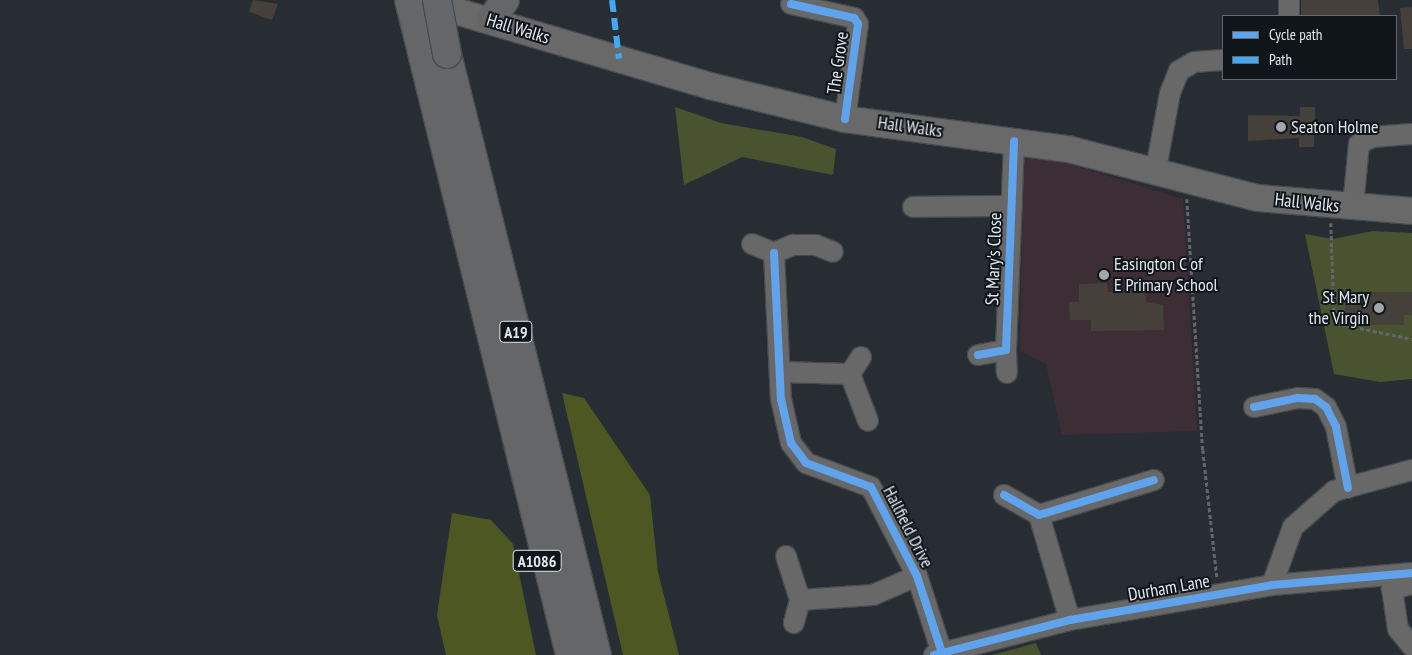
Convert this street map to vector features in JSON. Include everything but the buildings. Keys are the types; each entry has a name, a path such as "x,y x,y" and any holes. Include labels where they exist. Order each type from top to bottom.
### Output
{"highway":[{"name":"A19","path":"409,0 521,466 570,655"},
{"name":"A19","path":"437,0 447,54 584,610 598,655"},
{"name":"A1086","path":"521,466 554,655"}],"main road":[{"name":"Hall Walks","path":"417,0 498,10 710,86 845,119 1068,149 1187,182 1342,207 1412,211"}],"street":[{"path":"1289,0 1289,15"},
{"name":"The Grove","path":"791,4 854,18 858,24 845,119"},
{"path":"1155,174 1170,93 1179,72 1194,62 1222,60"},
{"path":"1342,207 1358,144 1372,137 1412,134"},
{"name":"St Mary's Close","path":"1007,373 1006,350 1014,141"},
{"name":"St Mary's Close","path":"913,207 1012,206"},
{"path":"752,244 774,253 793,245 816,245 832,252"},
{"name":"Hallfield Drive","path":"774,253 780,372 791,443 806,463 871,487 917,576 938,654"},
{"path":"978,355 1006,350"},
{"path":"850,374 861,357"},
{"path":"780,372 850,374"},
{"path":"850,374 868,421"},
{"path":"1254,406 1298,398 1315,399 1326,407 1336,427 1348,488"},
{"path":"1272,585 1292,527 1334,492 1412,470"},
{"path":"1039,515 1154,480"},
{"path":"1004,495 1039,515 1070,620"},
{"path":"786,556 800,600 794,623"},
{"name":"Durham Lane","path":"938,654 1070,620 1272,585 1412,573"},
{"path":"800,600 873,595 917,576"},
{"path":"1412,584 1392,589 1398,629 1412,646"}],"path":[{"path":"1187,182 1204,460 1221,594"},
{"path":"1342,207 1334,310 1341,324 1412,340"}],"shaded area":[{"name":"Easington C of E Primary School","path":"1023,155 1073,165 1183,199 1197,431 1062,435 1046,364 1020,351"}],"green space":[{"path":"675,107 721,123 802,137 836,149 833,175 742,157 684,185"},
{"path":"1373,231 1412,233 1412,379 1380,382 1334,374 1305,234 1333,239"},
{"path":"562,393 584,398 650,495 658,572 679,655 623,655"},
{"path":"452,513 491,520 513,544 536,655 446,655 437,615"},
{"path":"1036,643 1041,655 992,655"}],"marked path":[{"path":"612,0 619,59"}],"cycle path":[{"path":"791,4 854,18 858,24 845,119"},
{"path":"978,355 1006,350 1014,141"},
{"path":"774,253 781,399 791,443 806,463 871,487 917,576 942,653"},
{"path":"1254,407 1298,398 1315,399 1326,407 1336,427 1348,488"},
{"path":"1004,495 1039,515 1154,480"},
{"path":"934,655 1070,620 1272,585 1412,573"}],"place":[{"name":"Seaton Holme","path":"1281,127"},
{"name":"Easington C of E Primary School","path":"1104,275"},
{"name":"St Mary the Virgin","path":"1379,308"}]}
